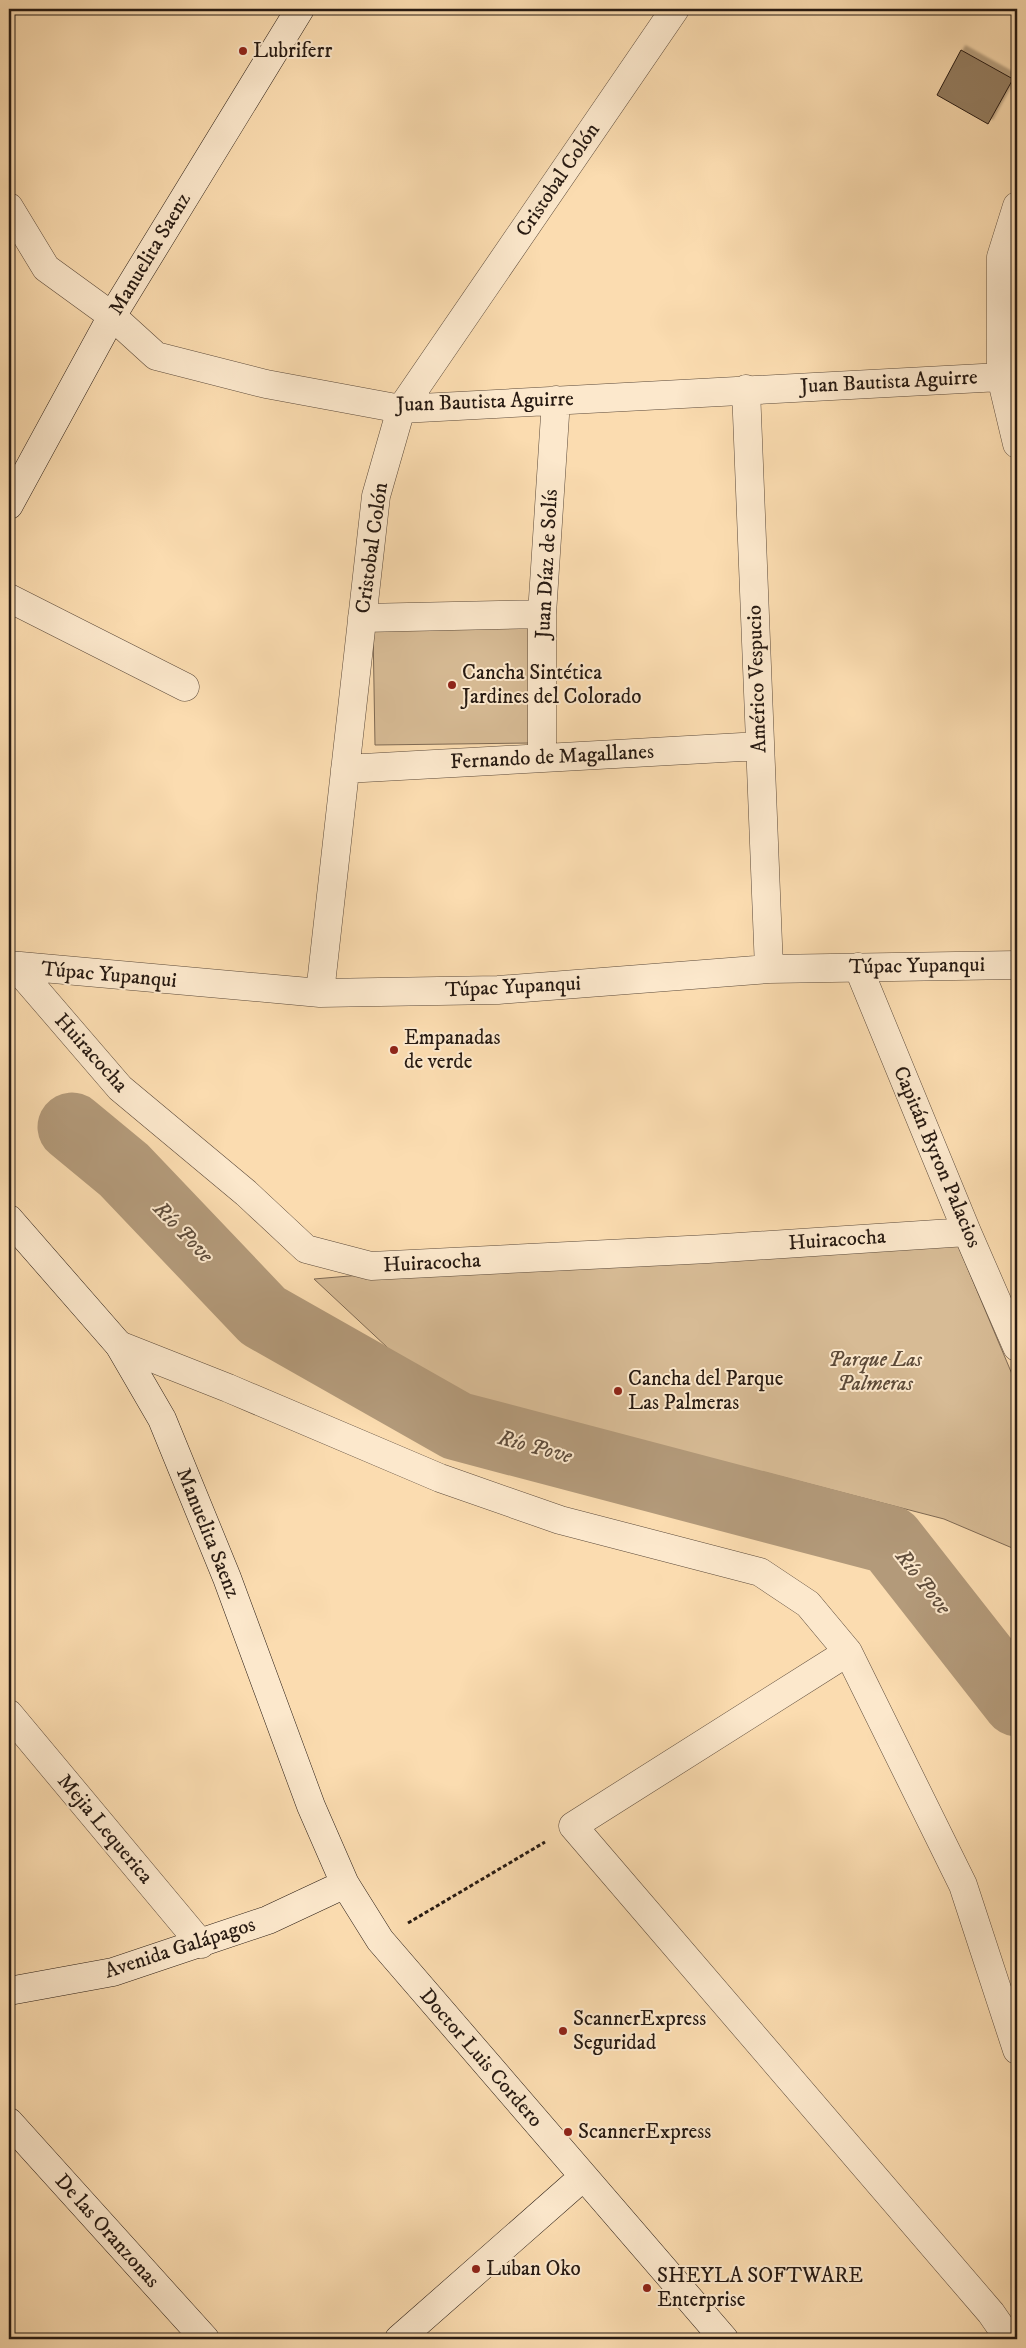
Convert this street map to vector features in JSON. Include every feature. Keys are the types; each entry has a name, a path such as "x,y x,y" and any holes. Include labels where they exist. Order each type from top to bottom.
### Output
{"street":[{"name":"Manuelita Saenz","path":"9,504 112,316 300,9"},
{"name":"Cristobal Colón","path":"320,993 376,496 401,409 675,9"},
{"path":"1017,206 1001,258 1001,377 1017,444"},
{"name":"Juan Bautista Aguirre","path":"9,207 46,268 112,316 156,356 266,384 401,409 746,389 1001,377"},
{"name":"Américo Vespucio","path":"746,389 769,969"},
{"name":"Juan Díaz de Solís","path":"542,757 542,614 556,400"},
{"path":"9,598 185,687"},
{"path":"362,618 542,614"},
{"name":"Fernando de Magallanes","path":"345,769 760,746"},
{"name":"Túpac Yupanqui","path":"11,969 320,993 498,990 769,969 1017,966"},
{"name":"Capitán Byron Palacios","path":"858,967 967,1232 1017,1347"},
{"name":"Huiracocha","path":"11,969 120,1088 246,1193 306,1249 371,1266 708,1249 967,1232"},
{"name":"Manuelita Saenz","path":"9,1218 119,1345 162,1419 227,1578 311,1806 345,1884"},
{"path":"119,1345 228,1388 440,1478 560,1520 760,1572 808,1604 848,1652 963,1884 1017,2050"},
{"path":"848,1652 573,1826 991,2313 1009,2339"},
{"name":"Mejia Lequerica","path":"9,1714 201,1944"},
{"name":"Doctor Luis Cordero","path":"345,1884 380,1940 724,2339"},
{"name":"Avenida Galápagos","path":"9,1991 113,1972 201,1944 268,1920 345,1884"},
{"name":"De las Oranzonas","path":"9,2122 205,2339"},
{"path":"399,2339 584,2178"}],"path":[{"path":"380,1940 573,1826"}],"green space":[{"name":"Cancha Sintética Jardines del Colorado","path":"529,626 531,743 375,745 373,628"},
{"name":"Parque Las Palmeras","path":"957,1243 1017,1386 1017,1550 944,1519 767,1473 448,1404 314,1279 373,1274"}],"building":[{"path":"961,50 1013,79 988,124 937,95"}],"waterway":[{"name":"Río Pove","path":"72,1127 124,1170 263,1316 457,1426 890,1540 1017,1702"}],"place":[{"name":"Lubriferr","path":"243,51"},
{"name":"Cancha Sintética Jardines del Colorado","path":"452,685"},
{"name":"Empanadas de verde","path":"394,1050"},
{"name":"Cancha del Parque Las Palmeras","path":"618,1391"},
{"name":"ScannerExpress Seguridad","path":"563,2031"},
{"name":"ScannerExpress","path":"568,2132"},
{"name":"Luban Oko","path":"476,2269"},
{"name":"SHEYLA SOFTWARE Enterprise","path":"647,2288"}]}
